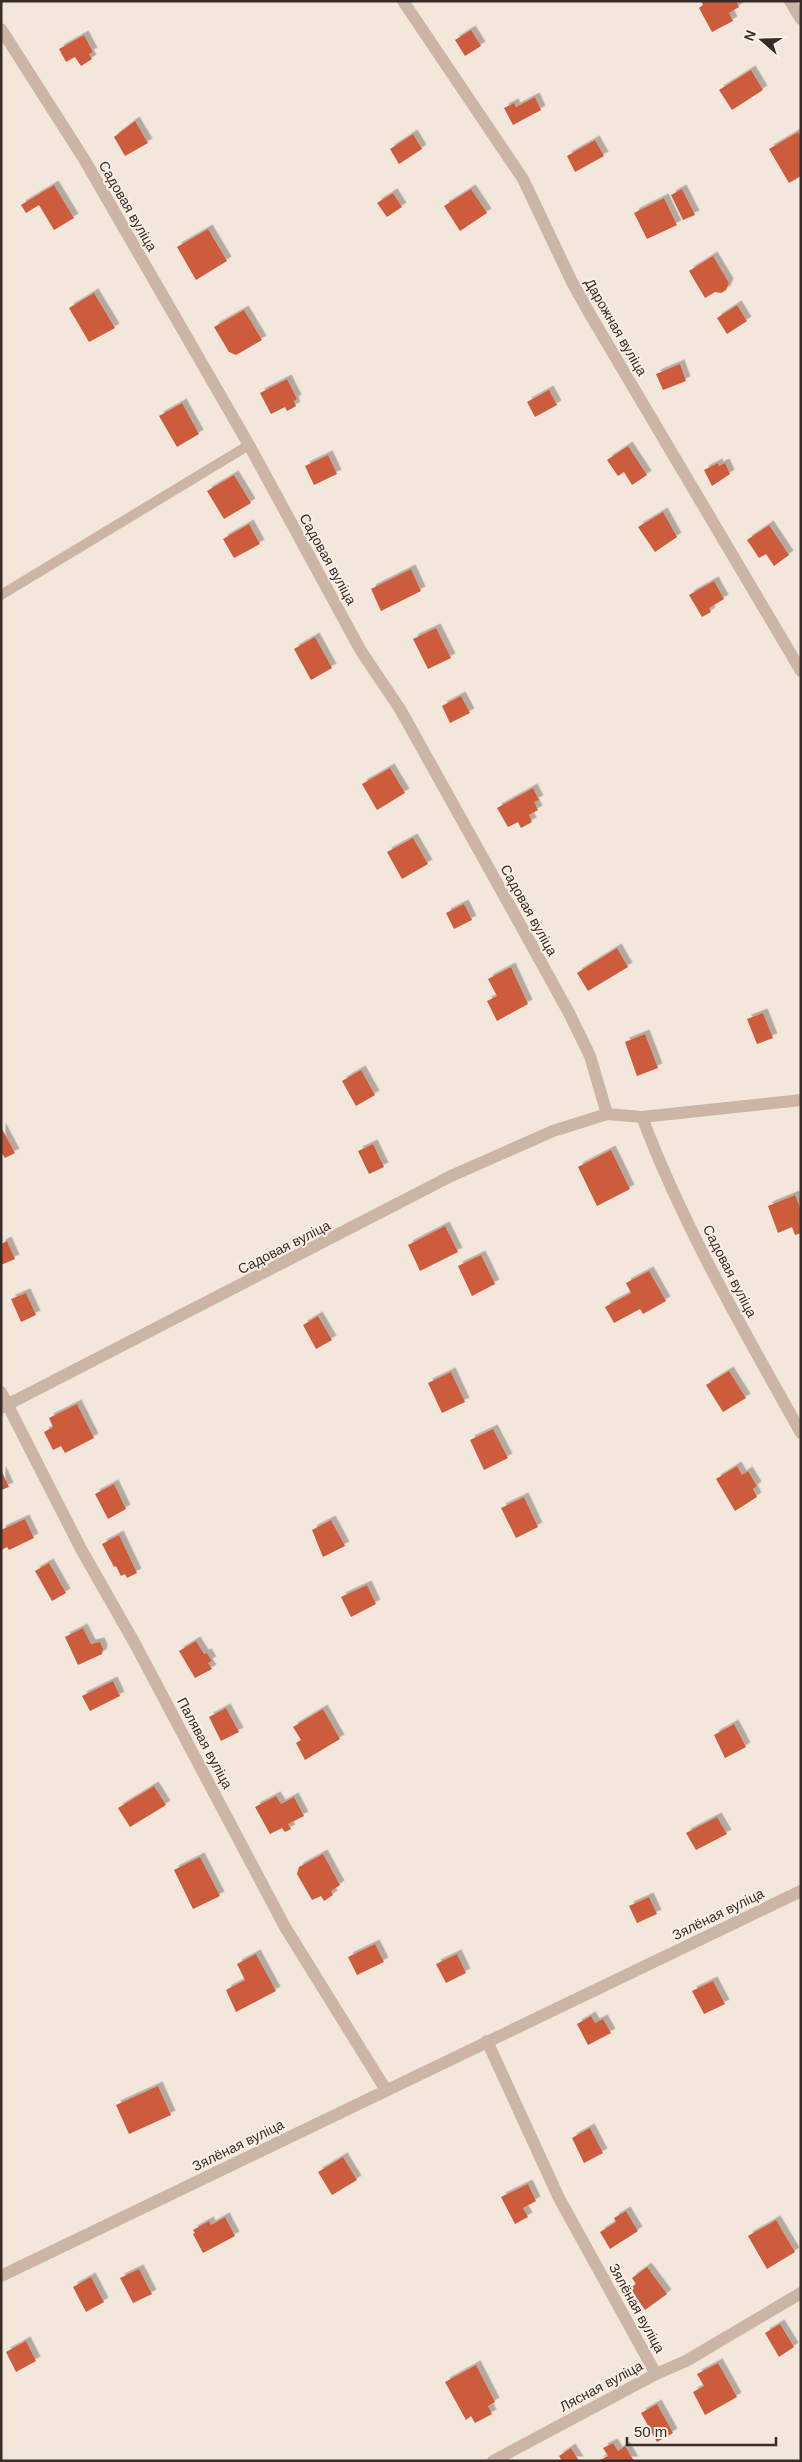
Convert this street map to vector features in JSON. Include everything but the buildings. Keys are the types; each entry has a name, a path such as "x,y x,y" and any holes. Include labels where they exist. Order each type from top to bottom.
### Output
{"street":[{"name":"Дарожная вуліца","path":"403,1 523,179 572,282 591,316 801,671"},
{"path":"790,1 801,19"},
{"name":"Садовая вуліца","path":"1,29 84,159 249,445 361,651 400,710 569,1013 590,1056 607,1114"},
{"name":"Садовая вуліца","path":"4,1407 452,1176 553,1131 607,1114 642,1117 801,1100"},
{"name":"Садовая вуліца","path":"642,1117 655,1152 734,1312 801,1433"},
{"name":"Палявая вуліца","path":"1,1392 4,1407 134,1642 285,1927 386,2090"},
{"name":"Зялёная вуліца","path":"1,2276 801,1891"},
{"name":"Зялёная вуліца","path":"487,2041 560,2198 656,2374"},
{"name":"Лясная вуліца","path":"493,2461 656,2374 686,2361 801,2293"}],"lane":[{"path":"1,595 249,445"}]}
